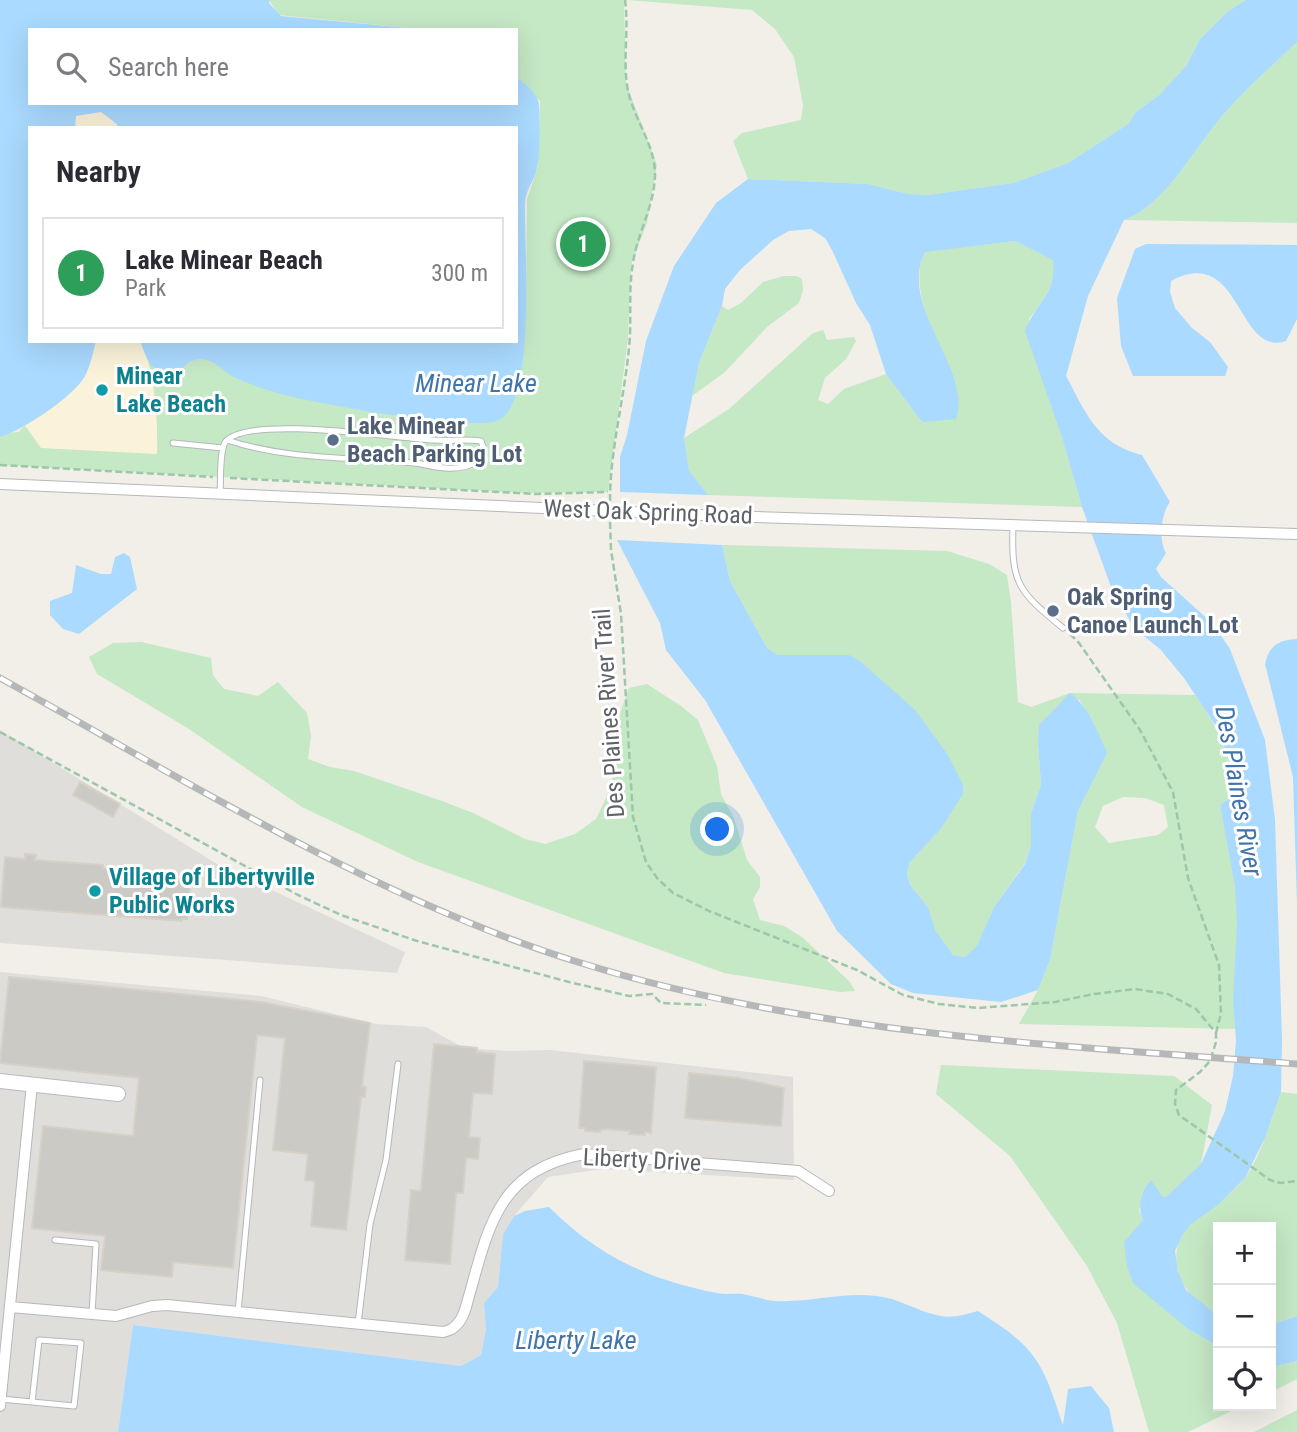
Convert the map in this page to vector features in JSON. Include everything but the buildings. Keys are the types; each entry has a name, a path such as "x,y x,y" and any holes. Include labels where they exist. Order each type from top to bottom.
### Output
{"street":[{"name":"West Oak Spring Road","path":"0,484 610,511 1297,534"},
{"path":"0,1081 118,1094"},
{"path":"0,1406 32,1084"},
{"name":"Liberty Drive","path":"10,1307 116,1316 152,1306 176,1306 433,1332 454,1328 463,1314 486,1233 509,1193 542,1166 564,1157 584,1154 798,1171 829,1191"}],"lane":[{"path":"220,494 223,448 227,440 245,431 299,429 433,440 471,439 481,441 484,449 482,460 470,466 447,468 259,450 227,440"},
{"path":"173,443 223,448"},
{"path":"1013,525 1012,543 1017,583 1031,601 1063,628"},
{"path":"358,1324 370,1224 386,1160 398,1064"},
{"path":"238,1312 260,1080"},
{"path":"55,1240 96,1244 92,1314"},
{"path":"1,1399 32,1402 74,1406 82,1343 39,1340 32,1402"}],"path":[{"name":"Des Plaines River Trail","path":"625,0 628,22 625,57 627,87 654,159 655,176 648,214 633,263 629,348 610,492 610,511 611,550 621,614 633,817 646,862 657,878 673,893 709,911 857,970 903,995 939,1004 978,1008 1055,1002 1135,989 1168,994 1196,1009 1216,1033"},
{"path":"0,465 536,494 610,492"},
{"path":"1063,628 1079,643 1140,730 1172,792 1188,878 1219,965 1222,990 1216,1042 1210,1061 1176,1090 1176,1109 1188,1123 1262,1174 1280,1183 1297,1181"},
{"path":"0,732 298,895 364,924 462,955 580,985 629,996 652,994 661,1003 706,1005"}],"shaded area":[{"path":"0,730 222,867 405,952 397,973 0,943"},
{"path":"0,972 261,996 376,1024 426,1027 464,1048 550,1050 793,1077 794,1180 602,1169 548,1177 514,1216 503,1234 498,1287 484,1304 486,1329 481,1355 461,1366 133,1325 118,1432 0,1432"}],"green space":[{"path":"269,0 624,0 626,83 657,165 647,223 631,265 628,338 608,492 524,493 0,465 0,434 19,432 55,390 90,343 97,343 179,369 193,360 206,358 511,403 520,377 526,313 527,199 538,167 540,101 518,79 518,28 410,28 279,15"},
{"path":"627,0 1246,0 1228,11 1200,39 1186,66 1159,95 1136,112 1128,124 1068,163 1013,183 928,195 908,194 868,184 748,179 733,141 742,133 801,120 803,105 794,57 775,29 752,10"},
{"path":"1297,42 1297,223 1124,220 1139,213 1166,190 1231,105"},
{"path":"1015,241 1054,260 1051,285 1029,319 1082,507 708,495 689,472 684,438 729,409 813,333 823,330 827,340 854,337 856,341 846,359 825,378 818,400 828,404 844,389 886,374 922,422 956,384 934,336 922,300 920,266 925,251"},
{"path":"784,276 797,276 802,279 803,290 799,303 767,327 725,372 692,396 699,363 722,306 728,310 741,303 763,282"},
{"path":"722,545 947,551 989,564 1007,575 1018,702 1031,707 1070,693 1195,695 1218,732 1229,767 1231,797 1220,805 1237,904 1235,1029 1019,1024 1038,990 1050,960 1078,811 1106,753 1094,724 1079,699 1038,744 1041,785 1031,813 1031,845 1025,863 994,907 977,947 965,957 953,955 934,930 928,907 910,885 907,873 910,862 940,830 849,655 778,655 767,648 730,581","holes":["1123,797 1145,798 1164,805 1168,827 1158,835 1109,843 1095,827 1103,806"]},
{"path":"141,642 211,658 213,675 224,689 258,696 278,682 307,713 311,736 308,759 330,767 354,771 442,801 525,839 545,844 575,834 596,819 607,796 615,769 620,713 629,688 647,684 698,720 717,766 721,794 734,818 747,860 760,877 760,887 753,899 760,920 784,926 802,937 850,982 855,991 840,992 724,973 418,862 302,807 189,729 97,674 89,657 113,643"},
{"path":"941,1065 1174,1076 1212,1105 1201,1164 1167,1197 1163,1197 1150,1180 1139,1210 1188,1329 1213,1343 1213,1411 1232,1411 1188,1432 1149,1432 1117,1323 1087,1266 1010,1156 936,1094"},
{"path":"1281,1092 1297,1094 1297,1316 1276,1323 1276,1222 1213,1222 1213,1312 1189,1292 1179,1272 1176,1255 1184,1232 1243,1180 1260,1150"},
{"path":"1297,1361 1297,1379 1276,1390 1276,1366"},
{"path":"1297,1410 1297,1432 1254,1432"}],"sand":[{"path":"104,111 115,126 75,126 74,114"},
{"name":"Minear Lake Beach","path":"88,343 143,343 155,397 157,454 41,448 24,424"}],"water":[{"name":"Minear Lake","path":"0,0 270,0 269,3 281,16 409,28 28,28 28,105 518,105 518,79 534,93 539,105 539,147 537,169 525,199 524,353 519,383 511,407 499,420 458,423 353,409 292,397 234,377 216,364 202,359 191,361 177,374 161,372 152,366 141,343 518,343 518,126 118,126 101,112 76,116 75,126 28,126 28,343 95,343 84,378 74,390 32,422 0,437"},
{"name":"Des Plaines River","path":"1246,0 1297,0 1297,42 1231,105 1166,190 1139,213 1124,220 1088,296 1066,376 1087,414 1103,435 1127,450 1142,455 1170,502 1164,513 1162,527 1162,541 1166,553 1156,569 1161,577 1213,624 1230,649 1265,740 1275,820 1282,1039 1281,1092 1265,1138 1245,1178 1219,1204 1191,1224 1175,1251 1178,1271 1186,1290 1213,1312 1213,1343 1188,1329 1133,1283 1127,1266 1124,1242 1143,1220 1141,1199 1151,1180 1163,1197 1166,1197 1201,1164 1225,1111 1233,1076 1237,923 1235,886 1220,805 1231,797 1230,766 1217,728 1184,678 1160,649 1134,628 1110,584 1082,507 1062,437 1025,331 1049,290 1053,260 1015,241 925,252 919,273 920,294 954,379 958,399 956,419 922,422 886,374 870,325 856,303 825,238 811,229 789,231 773,240 740,270 725,289 722,306 699,363 684,438 689,471 708,495 620,492 620,457 646,341 674,266 716,203 748,179 868,184 908,194 928,195 1013,183 1068,163 1128,124 1136,112 1159,95 1186,66 1200,39 1228,11"},
{"path":"1146,244 1297,245 1297,319 1286,341 1270,342 1257,333 1225,288 1212,277 1194,273 1171,281 1170,292 1175,308 1192,328 1210,342 1228,367 1225,376 1133,376 1121,346 1117,298 1135,249"},
{"path":"617,540 722,545 730,581 767,648 778,655 849,655 860,661 915,710 948,755 963,785 963,794 940,830 910,862 907,873 910,885 928,907 935,930 953,955 965,957 977,946 994,907 1025,864 1031,845 1031,813 1041,785 1039,725 1070,693 1083,705 1107,753 1078,811 1050,960 1038,990 1001,1002 913,993 891,984 837,931 705,700 666,650 660,623"},
{"path":"124,553 130,557 137,589 79,634 63,629 50,615 50,601 72,593 76,565 101,574 111,574 115,557"},
{"path":"1297,639 1297,903 1293,777 1265,664 1272,648 1285,641"},
{"name":"Liberty Lake","path":"549,1207 586,1239 626,1264 692,1288 775,1301 851,1295 876,1296 946,1317 978,1311 1010,1332 1031,1352 1045,1375 1063,1425 1068,1389 1091,1386 1109,1408 1114,1432 118,1432 133,1325 461,1366 481,1355 486,1329 484,1303 498,1287 503,1234 514,1216 525,1211"},
{"path":"1297,1316 1297,1361 1276,1366 1276,1323"}],"railway":[{"path":"0,678 212,797 357,872 505,937 581,963 669,987 846,1022 1026,1043 1297,1064"}],"place":[{"name":"Lake Minear Beach","path":"583,244"},
{"name":"Minear Lake Beach","path":"102,390"},
{"name":"Lake Minear Beach Parking Lot","path":"333,440"},
{"name":"Oak Spring Canoe Launch Lot","path":"1053,611"},
{"name":"Village of Libertyville Public Works","path":"95,891"}]}
